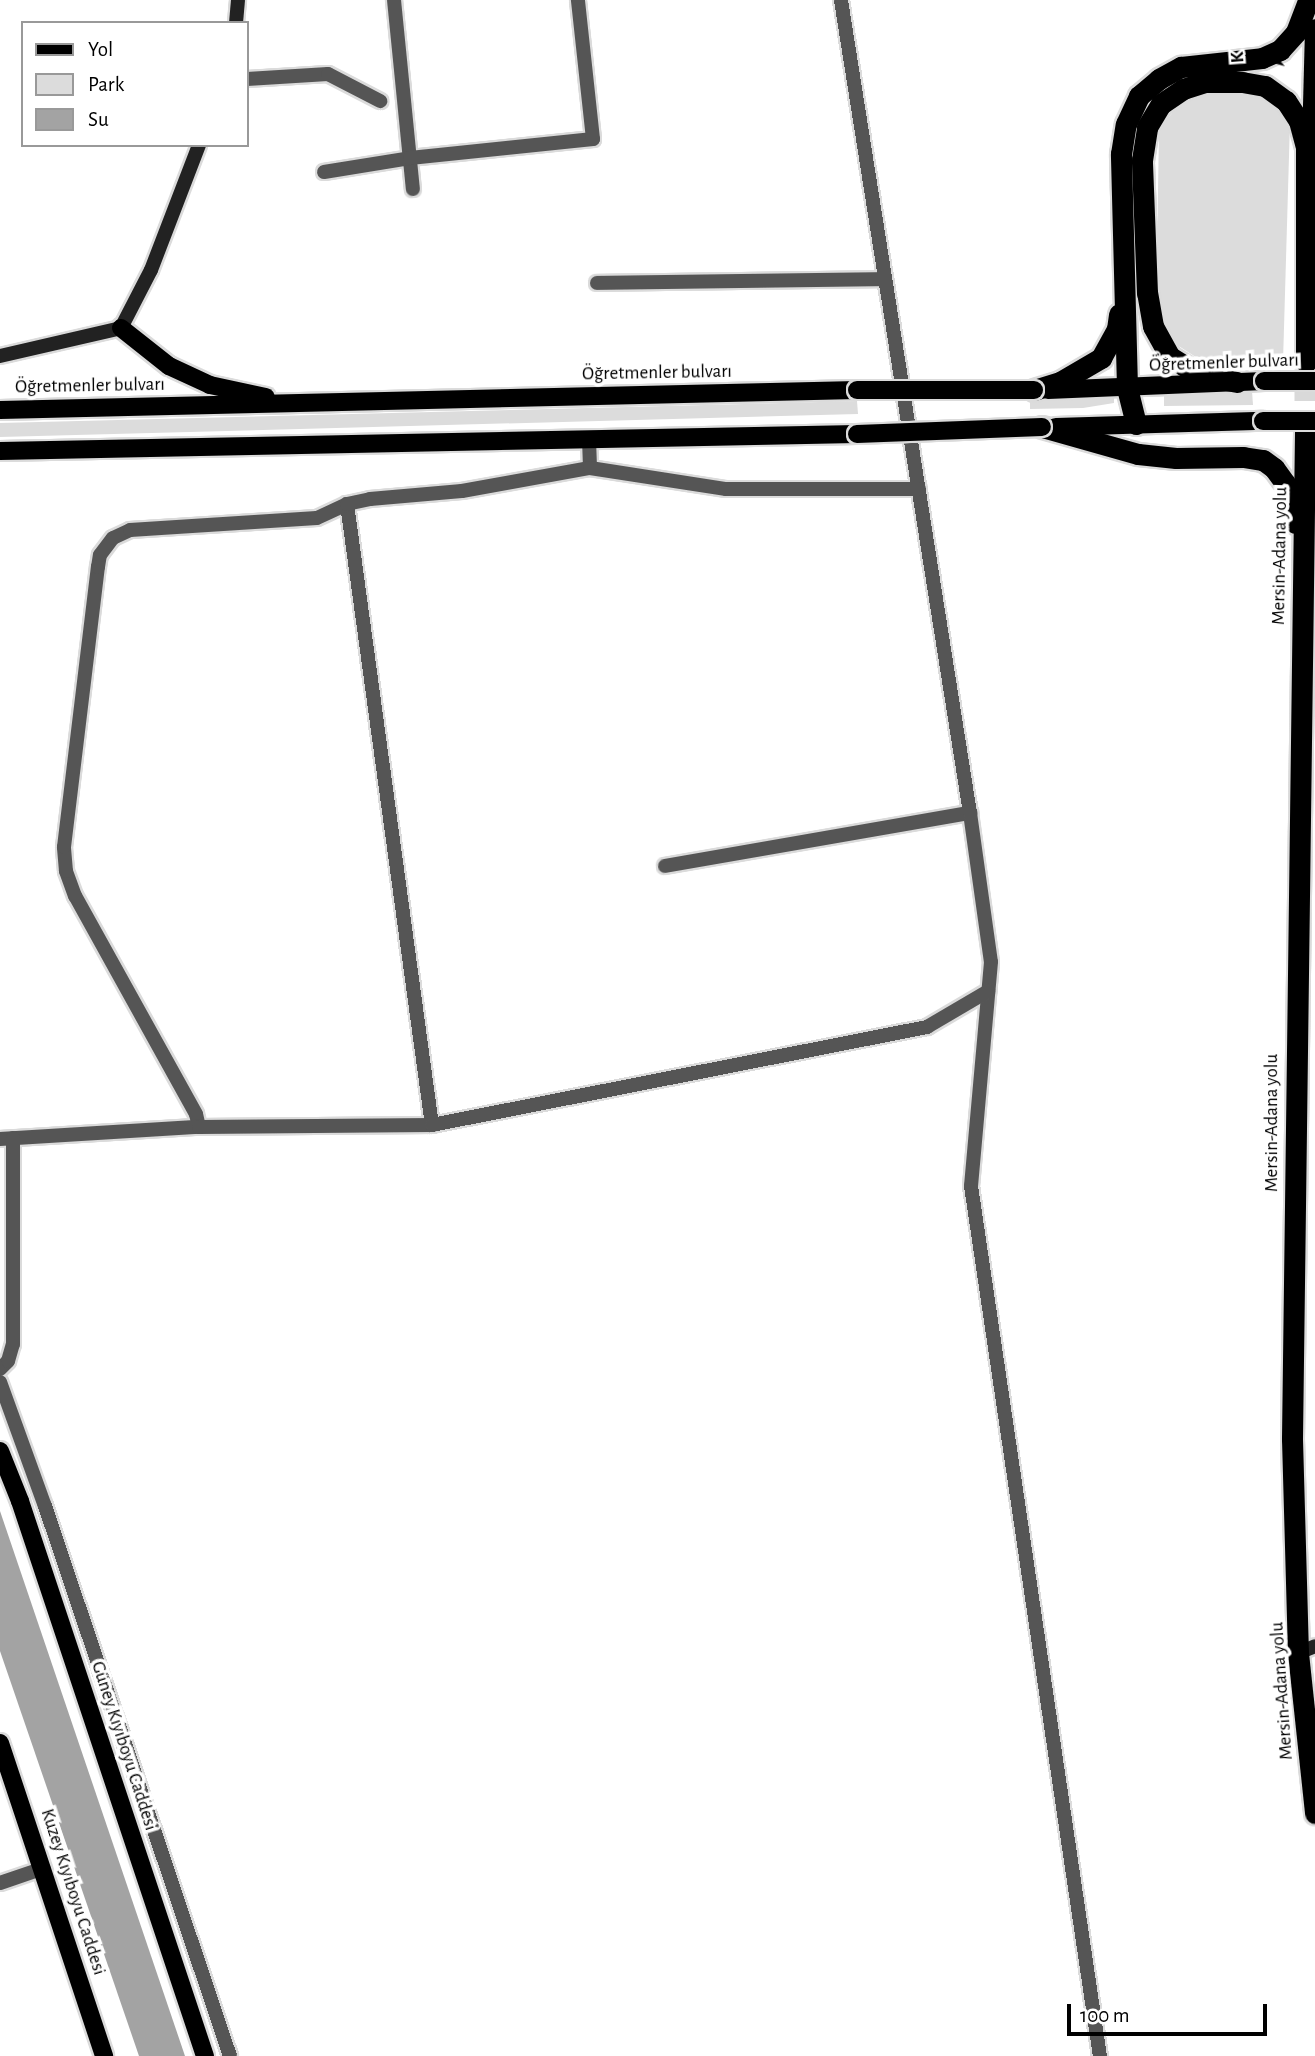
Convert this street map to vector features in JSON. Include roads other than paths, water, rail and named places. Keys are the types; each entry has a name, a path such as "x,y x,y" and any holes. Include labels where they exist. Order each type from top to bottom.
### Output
{"highway":[{"path":"1136,424 1127,387 1121,154 1126,124 1139,96 1159,79 1181,67 1262,58 1280,50 1296,32 1308,0"},
{"path":"1237,382 1199,375 1171,357 1153,326 1147,293 1142,160 1147,127 1161,104 1183,89 1205,82 1242,82 1265,86 1286,101 1299,121 1306,147 1306,362 1315,29"},
{"path":"1034,390 1060,382 1101,358 1117,329 1124,277"},
{"name":"Mersin-Adana yolu","path":"1310,426 1302,599 1292,1425 1309,1654 1315,1813"},
{"path":"1042,427 1138,454 1176,458 1243,457 1269,464 1282,477 1290,497 1297,537 1302,599"}],"main road":[{"path":"236,21 238,0"},
{"path":"0,356 121,328 151,270 198,147"},
{"path":"121,328 169,366 210,384 293,403"},
{"name":"Öğretmenler bulvarı","path":"0,410 857,390 1034,390 1315,381"},
{"path":"0,451 857,434 1263,421 1310,426"},
{"name":"Güney Kıyıboyu Caddesi","path":"0,1451 20,1501 205,2056"},
{"name":"Kuzey Kıyıboyu Caddesi","path":"0,1743 44,1868 104,2056"}],"street":[{"path":"394,0 413,190"},
{"path":"324,172 410,158 593,139 578,0"},
{"path":"841,0 970,813 991,962 971,1186 1100,2056"},
{"path":"248,79 328,74 380,101"},
{"path":"597,283 885,279"},
{"path":"589,439 590,468"},
{"path":"199,1127 196,1115 75,896 66,871 64,847 100,555 113,538 131,530 317,518 347,504 462,491 590,468 726,489 919,489"},
{"path":"347,504 432,1125"},
{"path":"665,866 970,813"},
{"path":"0,1369 10,1356 13,1344 6,1139 199,1127 432,1125 927,1027 988,991"},
{"path":"0,1382 62,1557 230,2056"},
{"path":"0,1883 44,1868"}],"water":[{"path":"0,1511 185,2056 139,2056 0,1651"}],"tunnel":[{"path":"1305,364 1305,432"}]}
